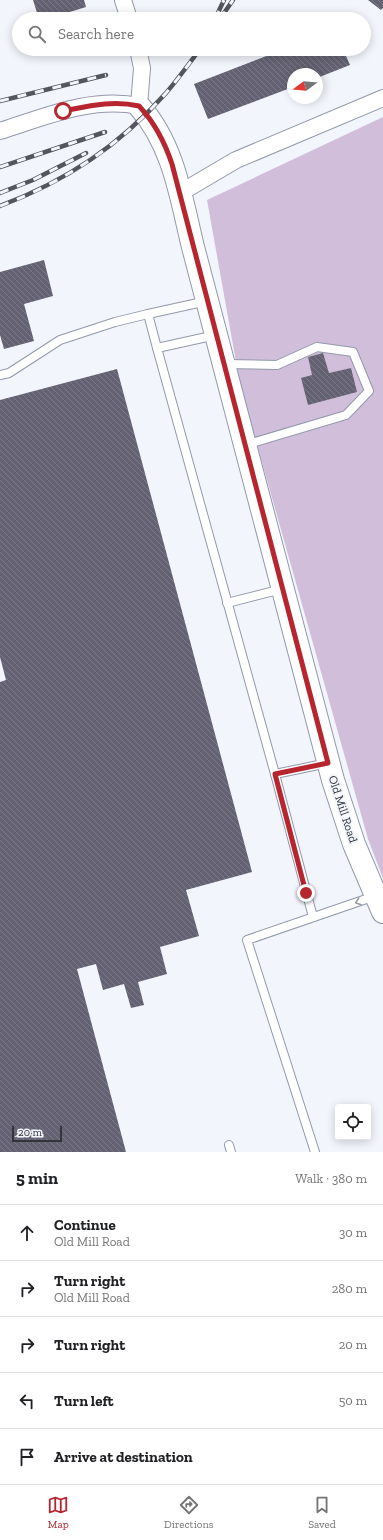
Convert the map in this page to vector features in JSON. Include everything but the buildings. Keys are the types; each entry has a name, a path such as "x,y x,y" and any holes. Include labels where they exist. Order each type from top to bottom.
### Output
{"street":[{"path":"123,0 127,12"},
{"path":"0,131 63,111 97,104 127,103 139,106 142,74 139,56"},
{"path":"180,193 236,160 383,98"},
{"name":"Old Mill Road","path":"139,106 154,126 166,148 180,193 223,364 328,763 354,844 380,904"}],"lane":[{"path":"0,375 9,373 60,340 115,322 207,301"},
{"path":"148,314 313,917"},
{"path":"157,348 216,334"},
{"path":"223,364 277,365 317,347 352,352 369,392 346,415 245,445"},
{"path":"227,603 282,588"},
{"path":"275,774 328,763"},
{"path":"315,1152 247,940 340,908 380,904"}],"shaded area":[{"path":"383,117 383,878 368,839 240,384 207,200"}],"railway":[{"path":"218,12 224,0"},
{"path":"225,12 233,0"},
{"path":"0,206 24,196 69,173 90,160 130,130 166,93 195,56"},
{"path":"0,101 106,75"},
{"path":"0,167 105,132"},
{"path":"0,193 33,180 86,153"}],"route":[{"path":"63,111 97,104 127,103 139,106 158,132 172,164 192,248 216,334 328,763 275,774 306,893"}]}
